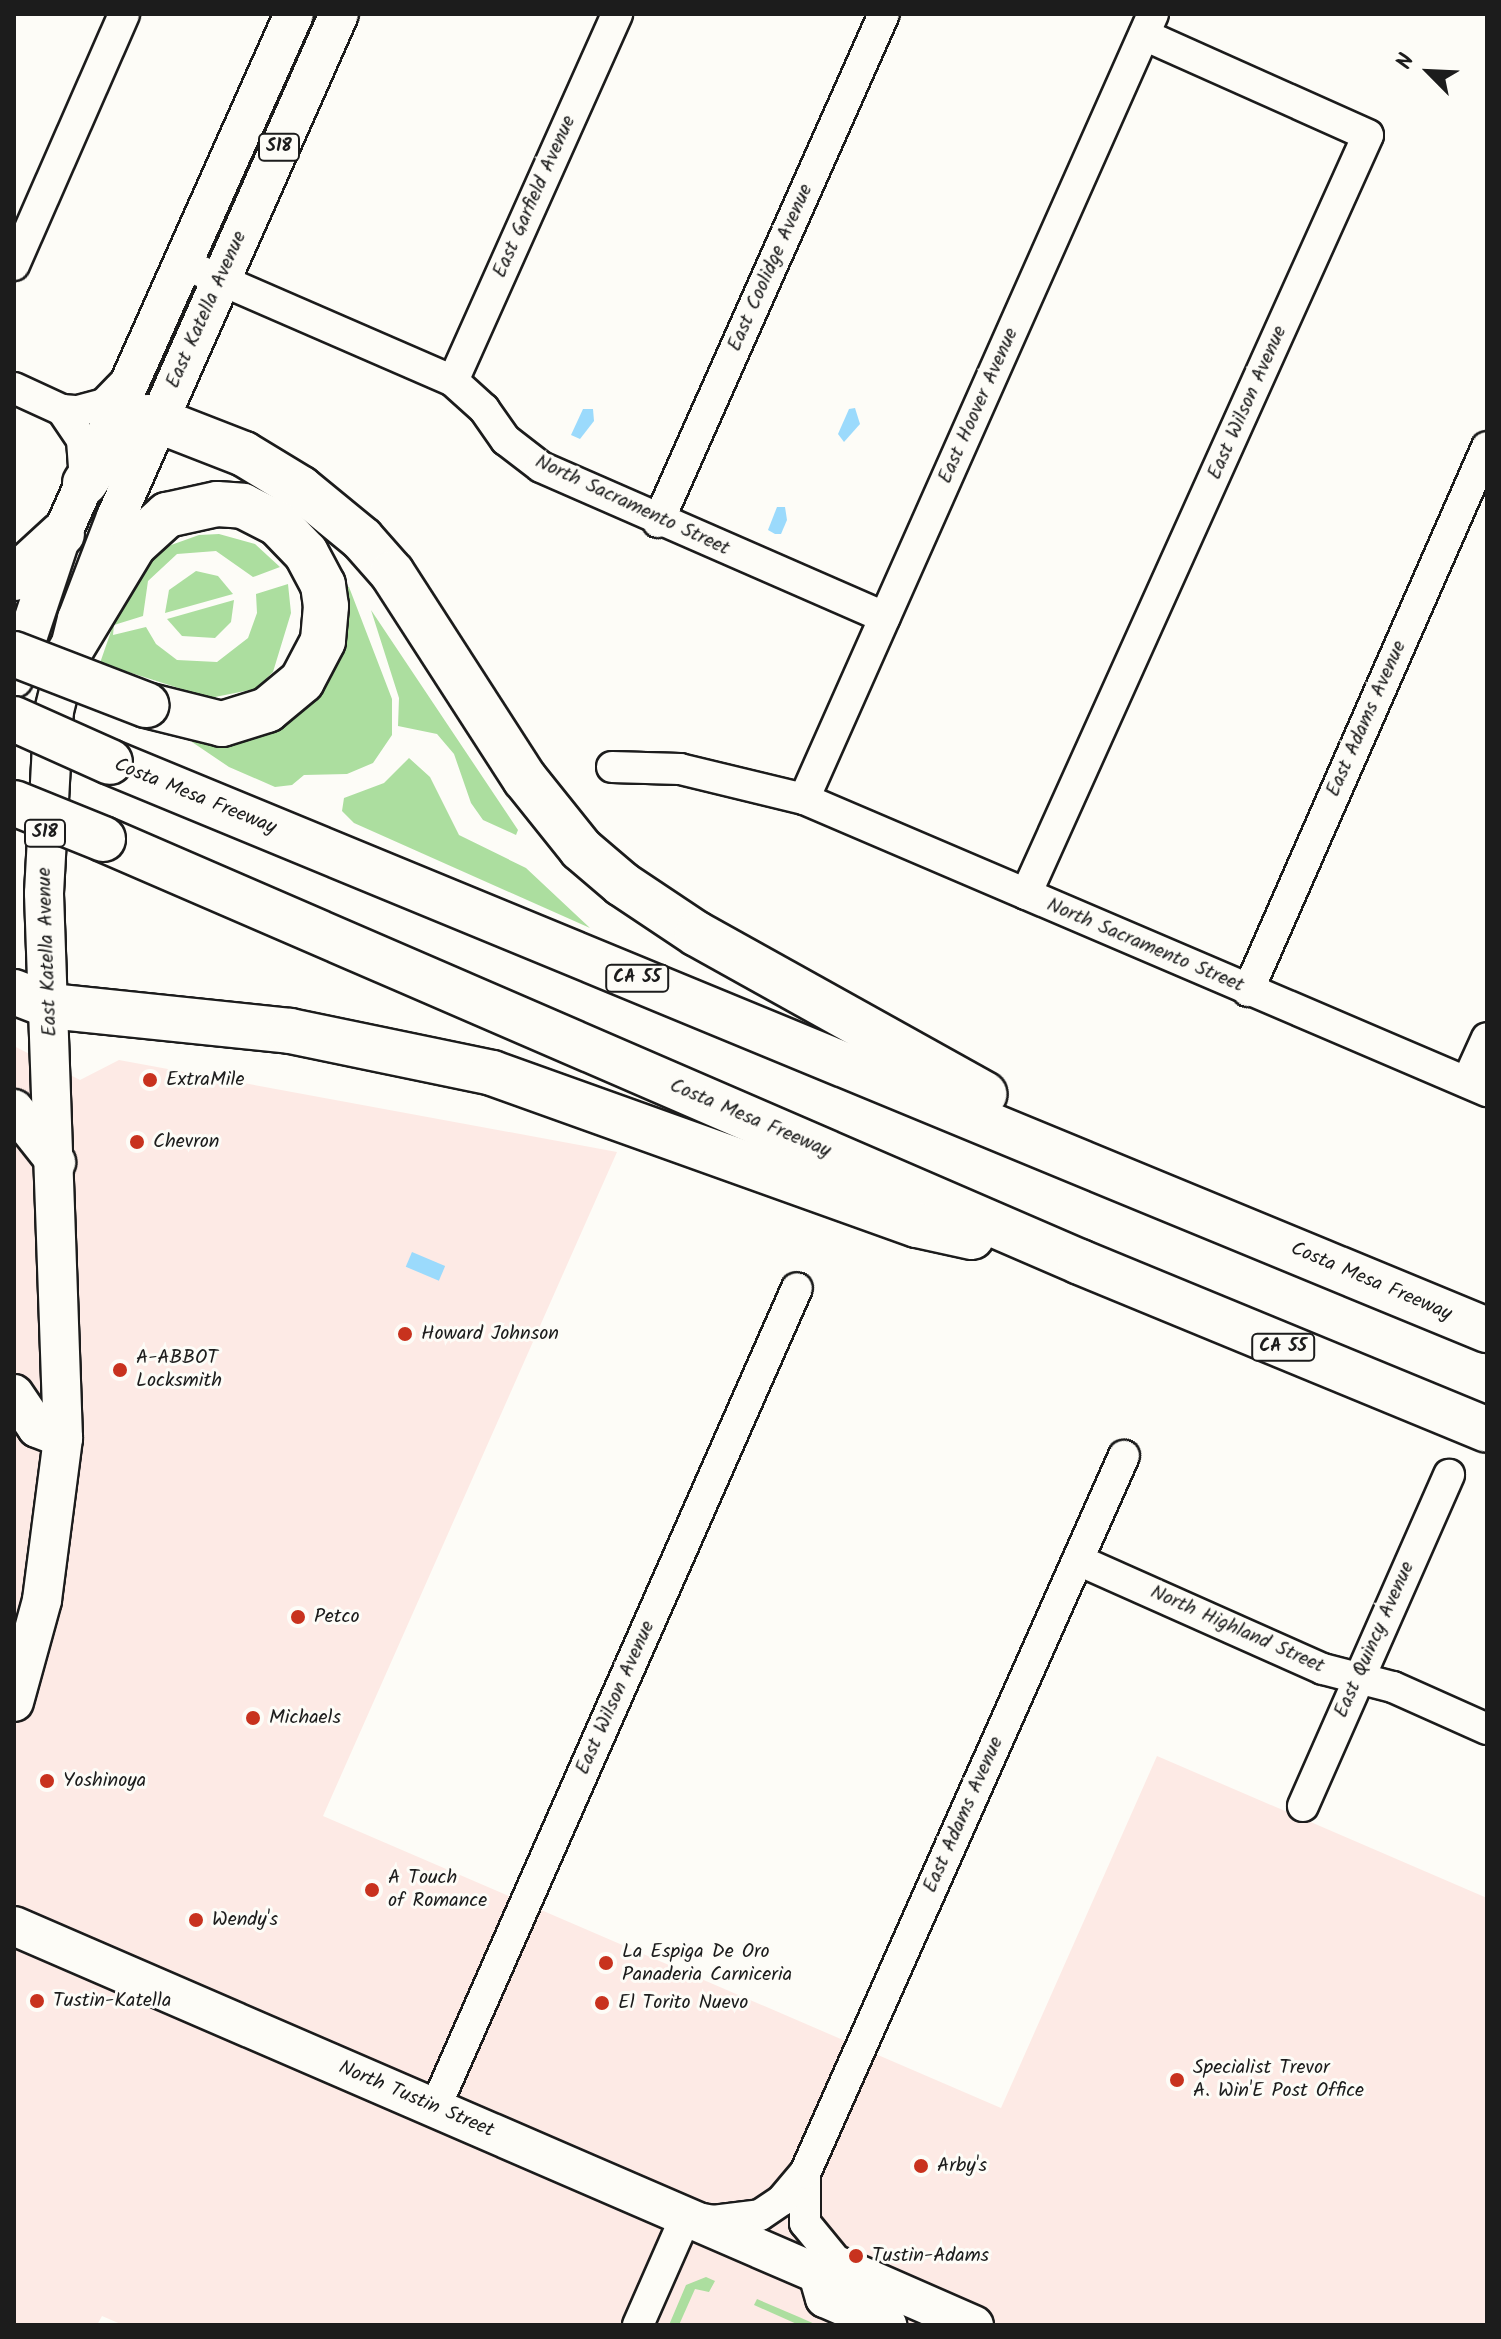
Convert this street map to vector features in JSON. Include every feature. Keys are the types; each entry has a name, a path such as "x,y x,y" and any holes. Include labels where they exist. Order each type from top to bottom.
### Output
{"highway":[{"path":"85,483 127,424 138,418 158,420 268,467 362,539 426,620 547,810 622,884 786,985 1164,1194"},
{"path":"14,654 146,705 222,724 267,710 302,681 323,641 326,606 323,585 306,553 278,524 243,506 217,504 167,515 134,545 64,661"},
{"path":"14,578 62,534"},
{"name":"Costa Mesa Freeway","path":"14,719 110,762 1164,1194 1487,1330"},
{"name":"Costa Mesa Freeway","path":"14,803 1080,1262 1487,1430"},
{"path":"32,999 290,1031 477,1070 611,1111 917,1225 1080,1262"}],"main road":[{"name":"East Katella Avenue","path":"14,678 62,534 294,14"},
{"name":"East Katella Avenue","path":"14,1702 42,1600 63,1438 56,1162 32,999 46,791 64,661 95,568 339,14"},
{"path":"14,1109 56,1162"},
{"path":"14,1394 37,1428 63,1438"},
{"name":"North Tustin Street","path":"14,1926 686,2216 974,2325"},
{"path":"830,2270 825,2298 887,2325"}],"street":[{"path":"14,265 124,14"},
{"name":"East Garfield Avenue","path":"453,381 617,14"},
{"name":"East Coolidge Avenue","path":"658,522 884,14"},
{"name":"East Hoover Avenue","path":"804,799 1148,24"},
{"name":"East Wilson Avenue","path":"1026,894 1368,135 1148,24"},
{"name":"North Sacramento Street","path":"184,264 453,381 484,409 506,440 541,467 658,522 885,617"},
{"path":"62,410 104,404 136,371"},
{"path":"14,388 62,410 82,440 85,483"},
{"name":"East Adams Avenue","path":"1248,991 1487,447"},
{"name":"North Sacramento Street","path":"612,767 680,769 804,799 1477,1087"},
{"path":"1477,1087 1487,1038"},
{"name":"East Wilson Avenue","path":"435,2108 797,1288"},
{"name":"East Adams Avenue","path":"686,2216 713,2221 760,2215 782,2200 805,2173 1124,1456"},
{"name":"East Quincy Avenue","path":"1303,1806 1357,1677 1449,1475"},
{"name":"North Highland Street","path":"1078,1560 1323,1669 1393,1687 1487,1729"},
{"name":"East Adams Avenue","path":"805,2173 805,2223 830,2270"},
{"path":"638,2325 686,2216"}],"shaded area":[{"path":"14,1046 80,1080 119,1060 617,1152 323,1816 1001,2108 1157,1756 1487,1898 1487,2325 123,2325 102,2316 97,2325 14,2325"}],"green space":[{"path":"219,534 255,544 280,567 253,577 216,551 177,554 148,581 143,616 114,625 113,635 146,627 156,644 177,660 217,662 248,638 257,613 256,594 288,584 291,613 273,672 255,689 210,698 100,663 117,614 140,573 160,549 199,535"},
{"path":"196,571 218,576 233,594 165,613 169,590"},
{"path":"338,583 349,587 392,699 392,735 373,763 347,774 304,775 292,785 275,787 229,767 192,742 254,737 304,709 325,685"},
{"path":"234,600 231,622 215,638 182,636 167,619"},
{"path":"371,610 518,830 516,835 483,820 471,803 454,754 437,734 398,726 399,698"},
{"path":"409,758 430,777 459,835 526,868 590,928 354,823 342,811 344,798 384,783"},
{"path":"706,2277 715,2281 709,2292 695,2289 679,2325 669,2325 686,2285"},
{"path":"757,2299 817,2325 799,2325 754,2305"}],"water":[{"path":"855,408 860,424 844,442 838,434 849,409"},
{"path":"583,409 593,409 594,421 580,439 571,435"},
{"path":"777,507 785,507 787,520 781,534 768,530"},
{"path":"412,1252 445,1266 439,1281 406,1267"}],"place":[{"name":"ExtraMile","path":"150,1080"},
{"name":"Chevron","path":"137,1142"},
{"name":"Howard Johnson","path":"405,1334"},
{"name":"A-ABBOT Locksmith","path":"120,1370"},
{"name":"Petco","path":"298,1617"},
{"name":"Michaels","path":"253,1718"},
{"name":"Yoshinoya","path":"47,1781"},
{"name":"A Touch of Romance","path":"372,1890"},
{"name":"Wendy's","path":"196,1920"},
{"name":"La Espiga De Oro Panaderia Carniceria","path":"606,1963"},
{"name":"Tustin-Katella","path":"37,2001"},
{"name":"El Torito Nuevo","path":"602,2003"},
{"name":"Specialist Trevor A. Win'E Post Office","path":"1177,2080"},
{"name":"Arby's","path":"921,2166"},
{"name":"Tustin-Adams","path":"856,2256"}]}
